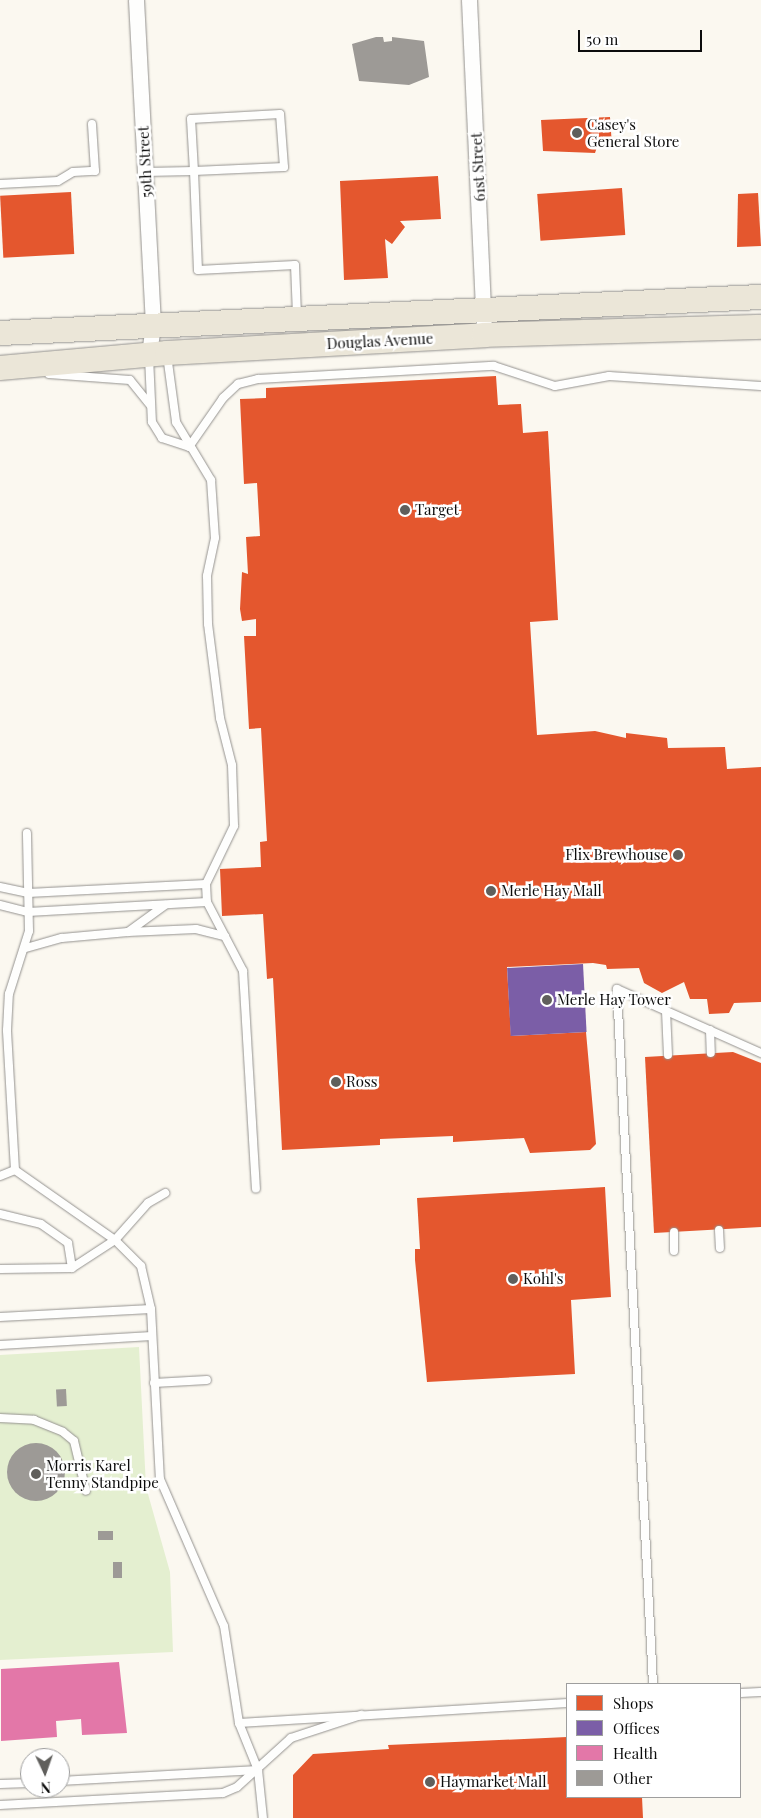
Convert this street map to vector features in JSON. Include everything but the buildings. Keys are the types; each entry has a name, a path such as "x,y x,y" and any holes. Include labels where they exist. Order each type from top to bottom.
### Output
{"main road":[{"name":"Douglas Avenue","path":"0,332 482,306 761,296"},
{"name":"Douglas Avenue","path":"0,370 158,353 484,335 761,327"}],"street":[{"name":"59th Street","path":"136,0 153,325 158,353"},
{"name":"61st Street","path":"469,0 484,335"}],"lane":[{"path":"145,172 194,171 284,167 280,114 191,119 194,171 198,270 295,265 297,317"},
{"path":"0,184 58,181 73,172 95,171 92,124"},
{"path":"158,353 151,406 152,422 162,438 189,447"},
{"path":"158,353 173,412 189,447 211,480 215,538 207,576 208,624 220,718 232,764 234,826 206,884 207,902 243,971 249,1019 256,1189"},
{"path":"189,447 223,398 238,384 258,378 494,366 555,386 609,376 761,386"},
{"path":"0,370 120,378 134,384 151,406"},
{"path":"15,1170 7,1030 9,994 26,948 28,912 27,833"},
{"path":"0,887 28,893 206,884"},
{"path":"0,905 28,912 207,902"},
{"path":"128,932 166,904"},
{"path":"26,948 62,938 128,932 196,929 224,936"},
{"path":"653,1683 617,989 759,1053 754,1060"},
{"path":"666,1011 668,1055"},
{"path":"710,1030 711,1053"},
{"path":"0,1176 15,1170"},
{"path":"15,1170 115,1240 141,1266 150,1308 160,1479 224,1626 239,1722 258,1770 263,1818"},
{"path":"0,1269 72,1268 115,1240 148,1204 165,1193"},
{"path":"0,1214 42,1224 68,1243 72,1268"},
{"path":"719,1230 720,1248"},
{"path":"674,1232 674,1251"},
{"path":"0,1317 150,1308"},
{"path":"0,1345 152,1336"},
{"path":"154,1383 207,1380"},
{"path":"0,1418 34,1420 64,1432 74,1441 86,1491"},
{"path":"741,1693 761,1692"},
{"path":"239,1722 566,1703"},
{"path":"0,1805 223,1793 258,1770 291,1738 361,1715"},
{"path":"70,1780 258,1770"},
{"path":"0,1784 20,1783"}],"green space":[{"path":"139,1347 146,1487 170,1572 173,1652 0,1660 0,1355"}],"place":[{"name":"Casey's General Store","path":"577,133"},
{"name":"Target","path":"405,510"},
{"name":"Flix Brewhouse","path":"678,855"},
{"name":"Merle Hay Mall","path":"491,891"},
{"name":"Merle Hay Tower","path":"547,1000"},
{"name":"Ross","path":"336,1082"},
{"name":"Kohl's","path":"513,1279"},
{"name":"Morris Karel Tenny Standpipe","path":"36,1474"},
{"name":"Haymarket Mall","path":"430,1782"}]}
